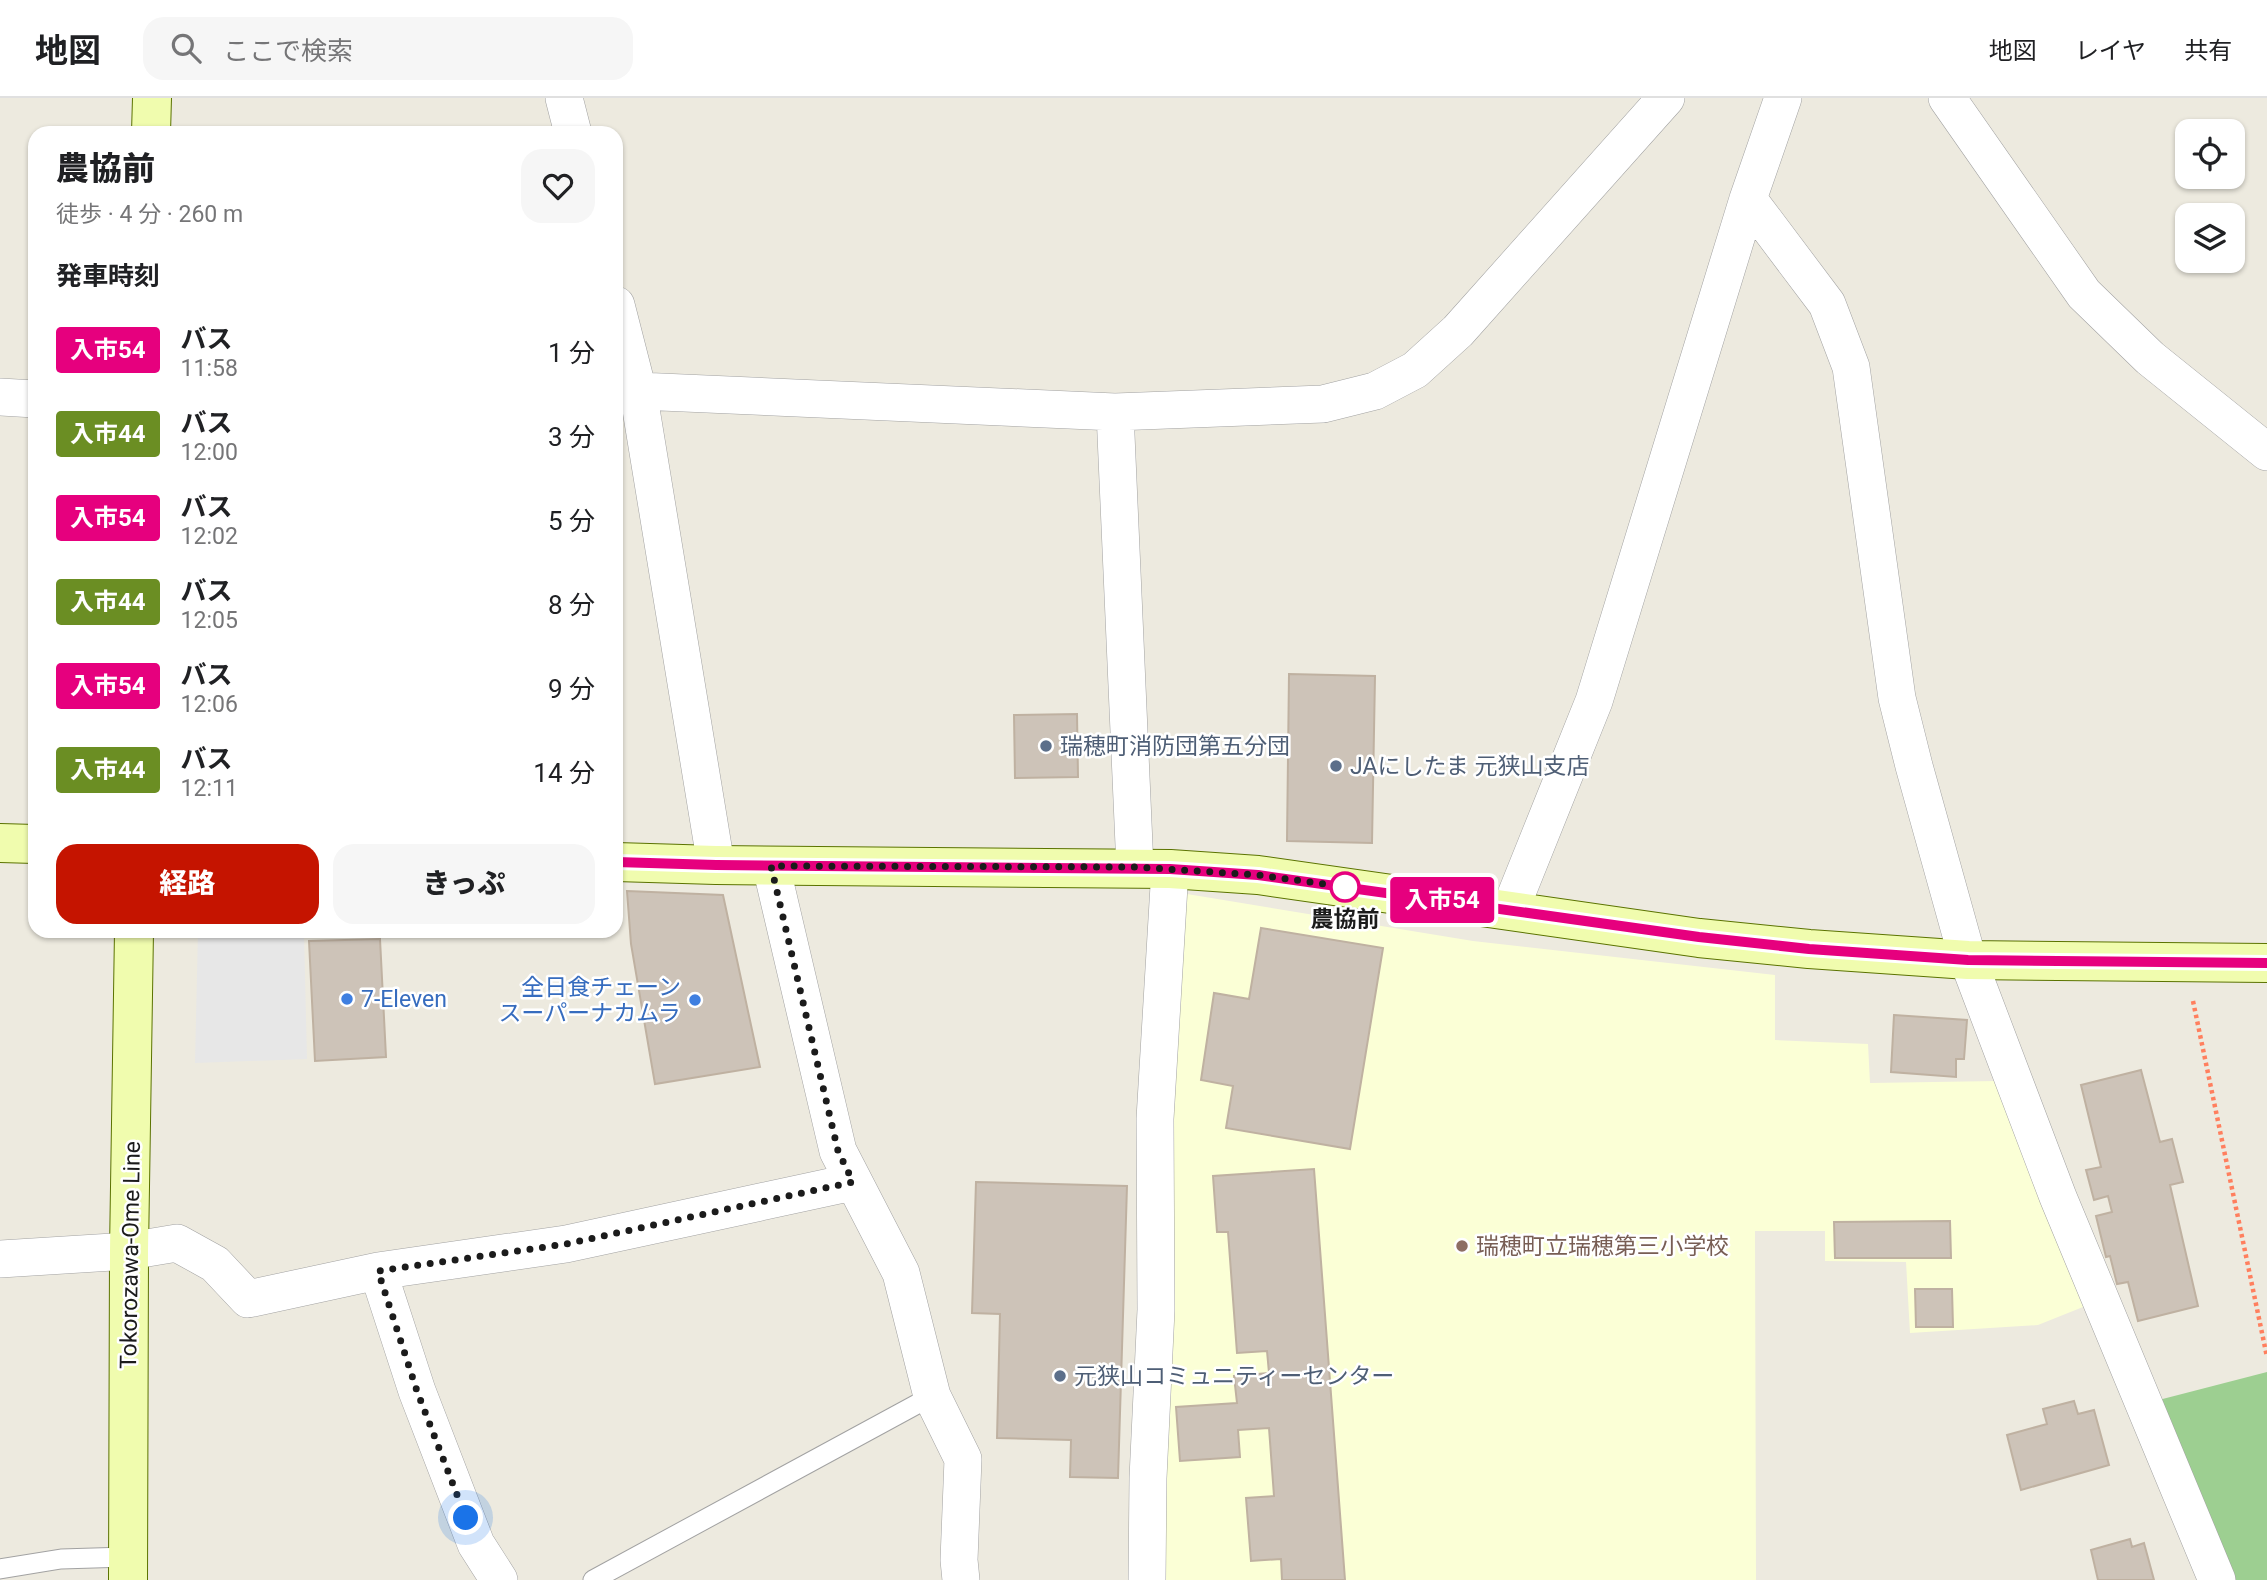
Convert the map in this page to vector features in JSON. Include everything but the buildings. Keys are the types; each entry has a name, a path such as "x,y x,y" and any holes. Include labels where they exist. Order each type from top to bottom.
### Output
{"main road":[{"path":"151,126 152,98"},
{"path":"0,843 28,844"},
{"path":"623,862 771,866 1153,868 1258,875 1699,937 1809,949 1968,960 2267,963"},
{"name":"Tokorozawa-Ome Line","path":"128,1569 134,938"}],"street":[{"path":"564,98 571,126"},
{"path":"627,391 1115,412 1323,404 1375,391 1415,370 1458,331 1666,98"},
{"path":"1510,909 1594,701 1748,199 1783,98"},
{"path":"1947,98 2084,294 2150,358 2267,452"},
{"path":"1748,199 1827,304 1851,367 1898,698 1968,960 2058,1197 2217,1580"},
{"path":"623,360 716,865"},
{"path":"0,397 28,399"},
{"path":"1115,412 1153,868 1156,1310 1148,1478 1147,1580"},
{"path":"771,866 838,1151 901,1273 932,1396 963,1459 961,1580"},
{"path":"0,1259 129,1251 177,1243 215,1264 248,1299 378,1271 566,1244 853,1182"},
{"path":"378,1271 417,1391 476,1544 499,1580"}],"lane":[{"path":"593,1580 932,1396"},
{"path":"0,1569 61,1559 128,1569"}],"path":[{"path":"2188,964 2194,1005 2267,1357"}],"shaded area":[{"name":"瑞穂町立瑞穂第三小学校","path":"1187,894 1473,941 1775,975 1775,1040 1868,1044 1870,1083 1997,1081 2083,1307 2038,1325 1910,1333 1906,1262 1825,1261 1825,1231 1755,1231 1756,1580 1165,1580 1171,1129 1180,903"},
{"path":"198,938 304,938 307,1059 195,1063"}],"green space":[{"path":"2267,1372 2267,1580 2222,1580 2151,1402"}],"bus line":[{"name":"入市54","path":"623,862 1170,869 1258,875 1699,937 1809,949 1968,960 2267,963"}],"place":[{"name":"瑞穂町消防団第五分団","path":"1046,746"},
{"name":"JAにしたま 元狭山支店","path":"1336,766"},
{"name":"農協前","path":"1345,887"},
{"name":"7-Eleven","path":"347,999"},
{"name":"全日食チェーン スーパーナカムラ","path":"695,1000"},
{"name":"瑞穂町立瑞穂第三小学校","path":"1462,1246"},
{"name":"元狭山コミュニティーセンター","path":"1060,1376"}],"route":[{"path":"466,1518 417,1391 378,1271 566,1244 853,1182 838,1151 771,866 1135,867 1258,875 1354,888 1345,887"}]}
